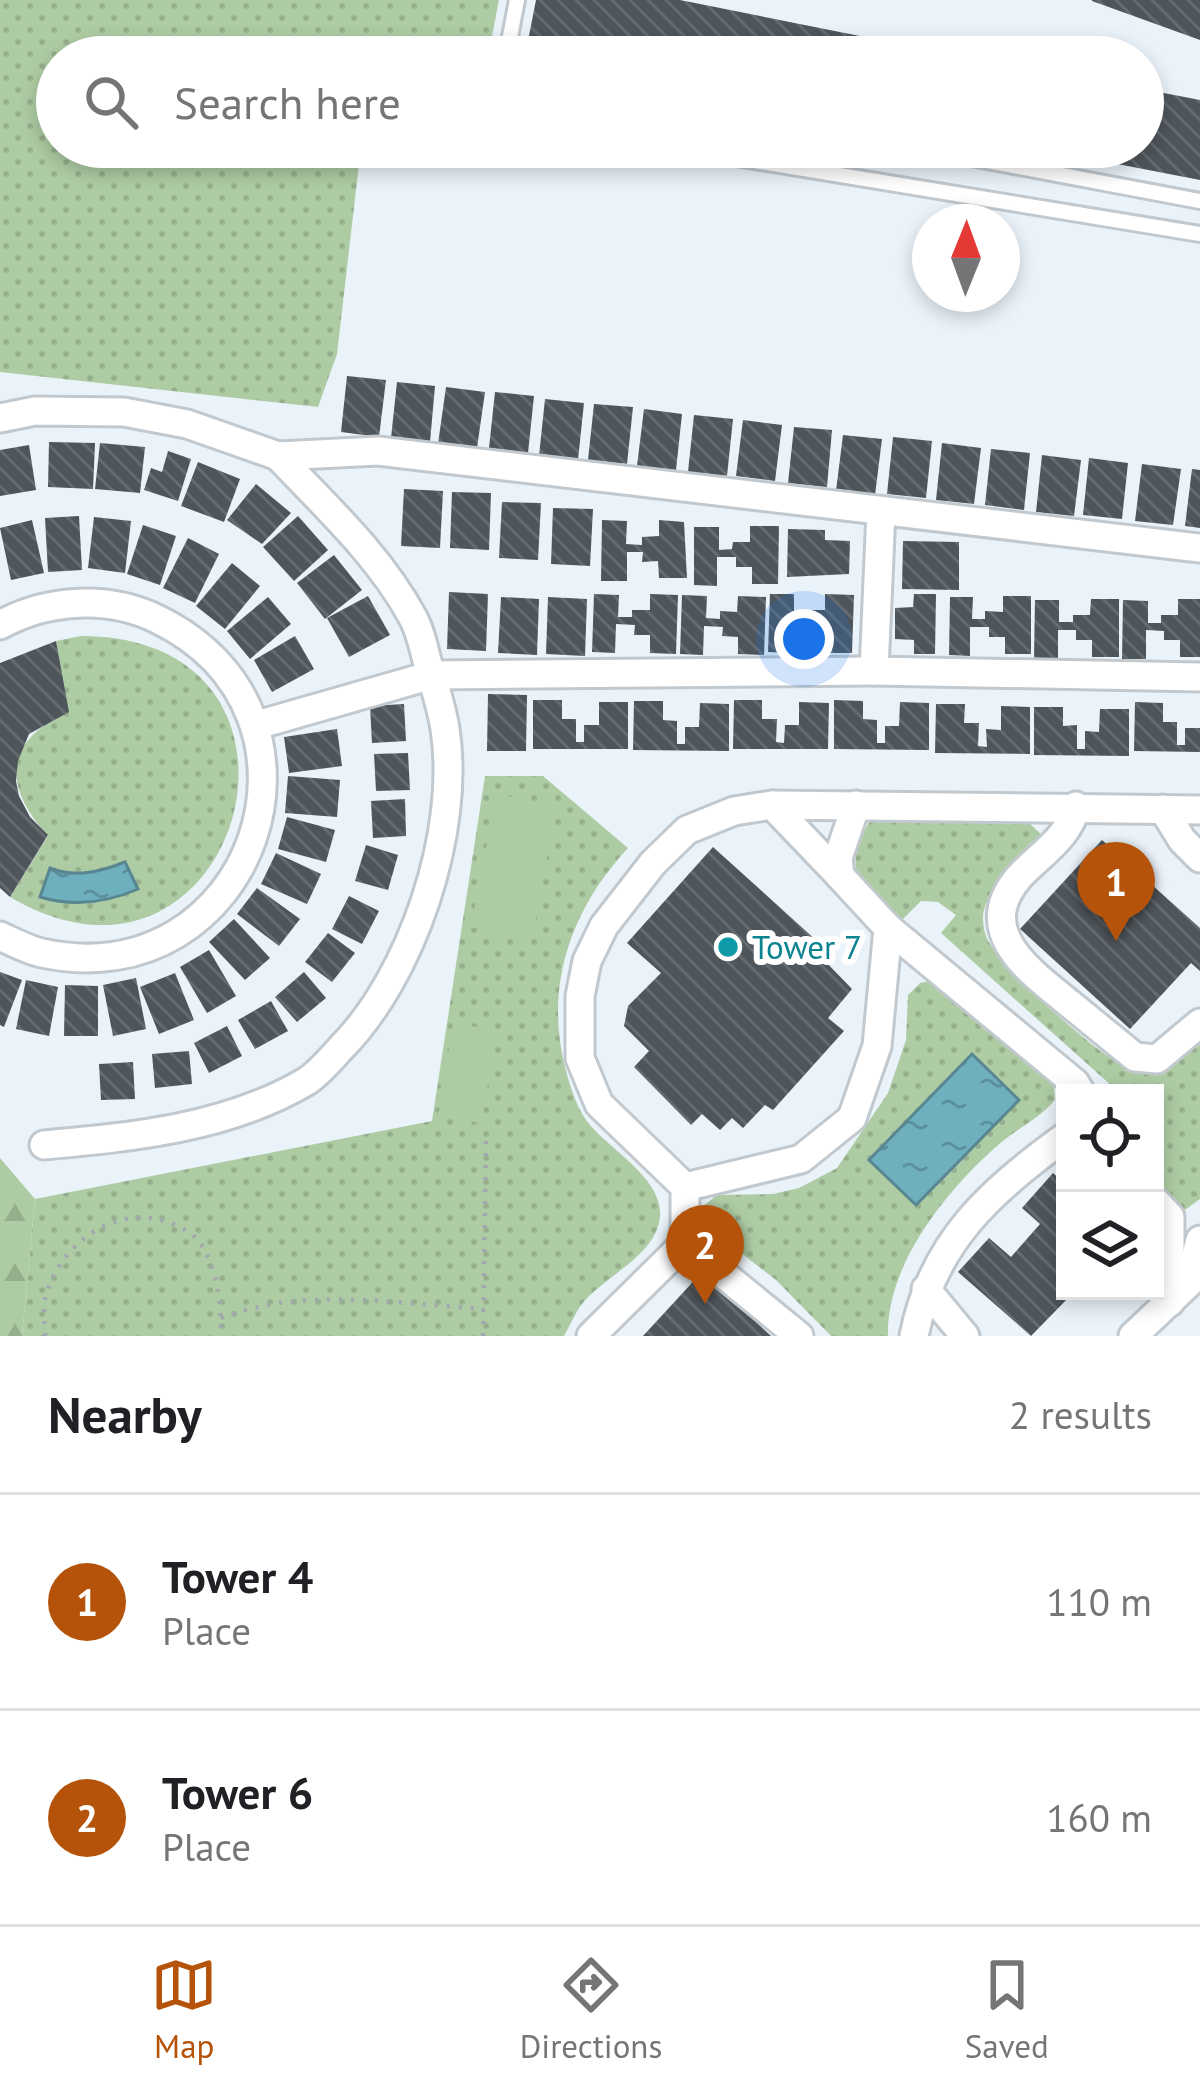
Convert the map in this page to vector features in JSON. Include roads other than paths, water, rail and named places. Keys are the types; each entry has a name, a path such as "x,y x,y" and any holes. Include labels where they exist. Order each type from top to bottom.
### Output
{"street":[{"path":"0,418 35,411 124,412 187,424 278,456 378,451 1200,548"},
{"path":"44,1145 108,1139 239,1114 311,1078 367,1022 398,970 420,917 446,791 446,731 432,675 415,620 386,572 278,456"},
{"path":"874,671 881,511"},
{"path":"0,625 23,612 80,602 137,609 189,634 230,674 256,725 266,779 257,833 233,882 196,922 148,948 94,959 40,953 0,936"},
{"path":"256,725 432,675 874,671 1200,677"},
{"path":"772,805 888,928 1076,1084"},
{"path":"591,1336 685,1243 685,1187 599,1105 580,1058 580,996 587,962 604,926 653,863 687,830 734,811 772,805 1200,810"},
{"path":"840,876 838,858 856,805"},
{"path":"1076,806 1073,823 1016,881 1003,907 1002,932 1011,950 1135,1057 1157,1059 1200,1022"},
{"path":"1163,808 1182,840 1200,858"},
{"path":"685,1187 801,1159 852,1118 877,1046 888,928"},
{"path":"914,1336 926,1289 958,1230 1056,1145"},
{"path":"1164,1211 1170,1217 1169,1302"},
{"path":"1133,1336 1189,1283 1200,1240"},
{"path":"685,1243 799,1336"},
{"path":"926,1289 965,1336"}],"lane":[{"path":"510,36 517,0"},
{"path":"797,168 1200,234"},
{"path":"1025,168 1200,201"}],"water":[{"path":"125,862 138,889 90,902 40,897 50,868 88,872"},
{"path":"972,1054 1019,1100 916,1205 869,1160"}],"place":[{"name":"Tower 4","path":"1116,941"},
{"name":"Tower 7","path":"728,947"},
{"name":"Tower 6","path":"705,1304"}]}
